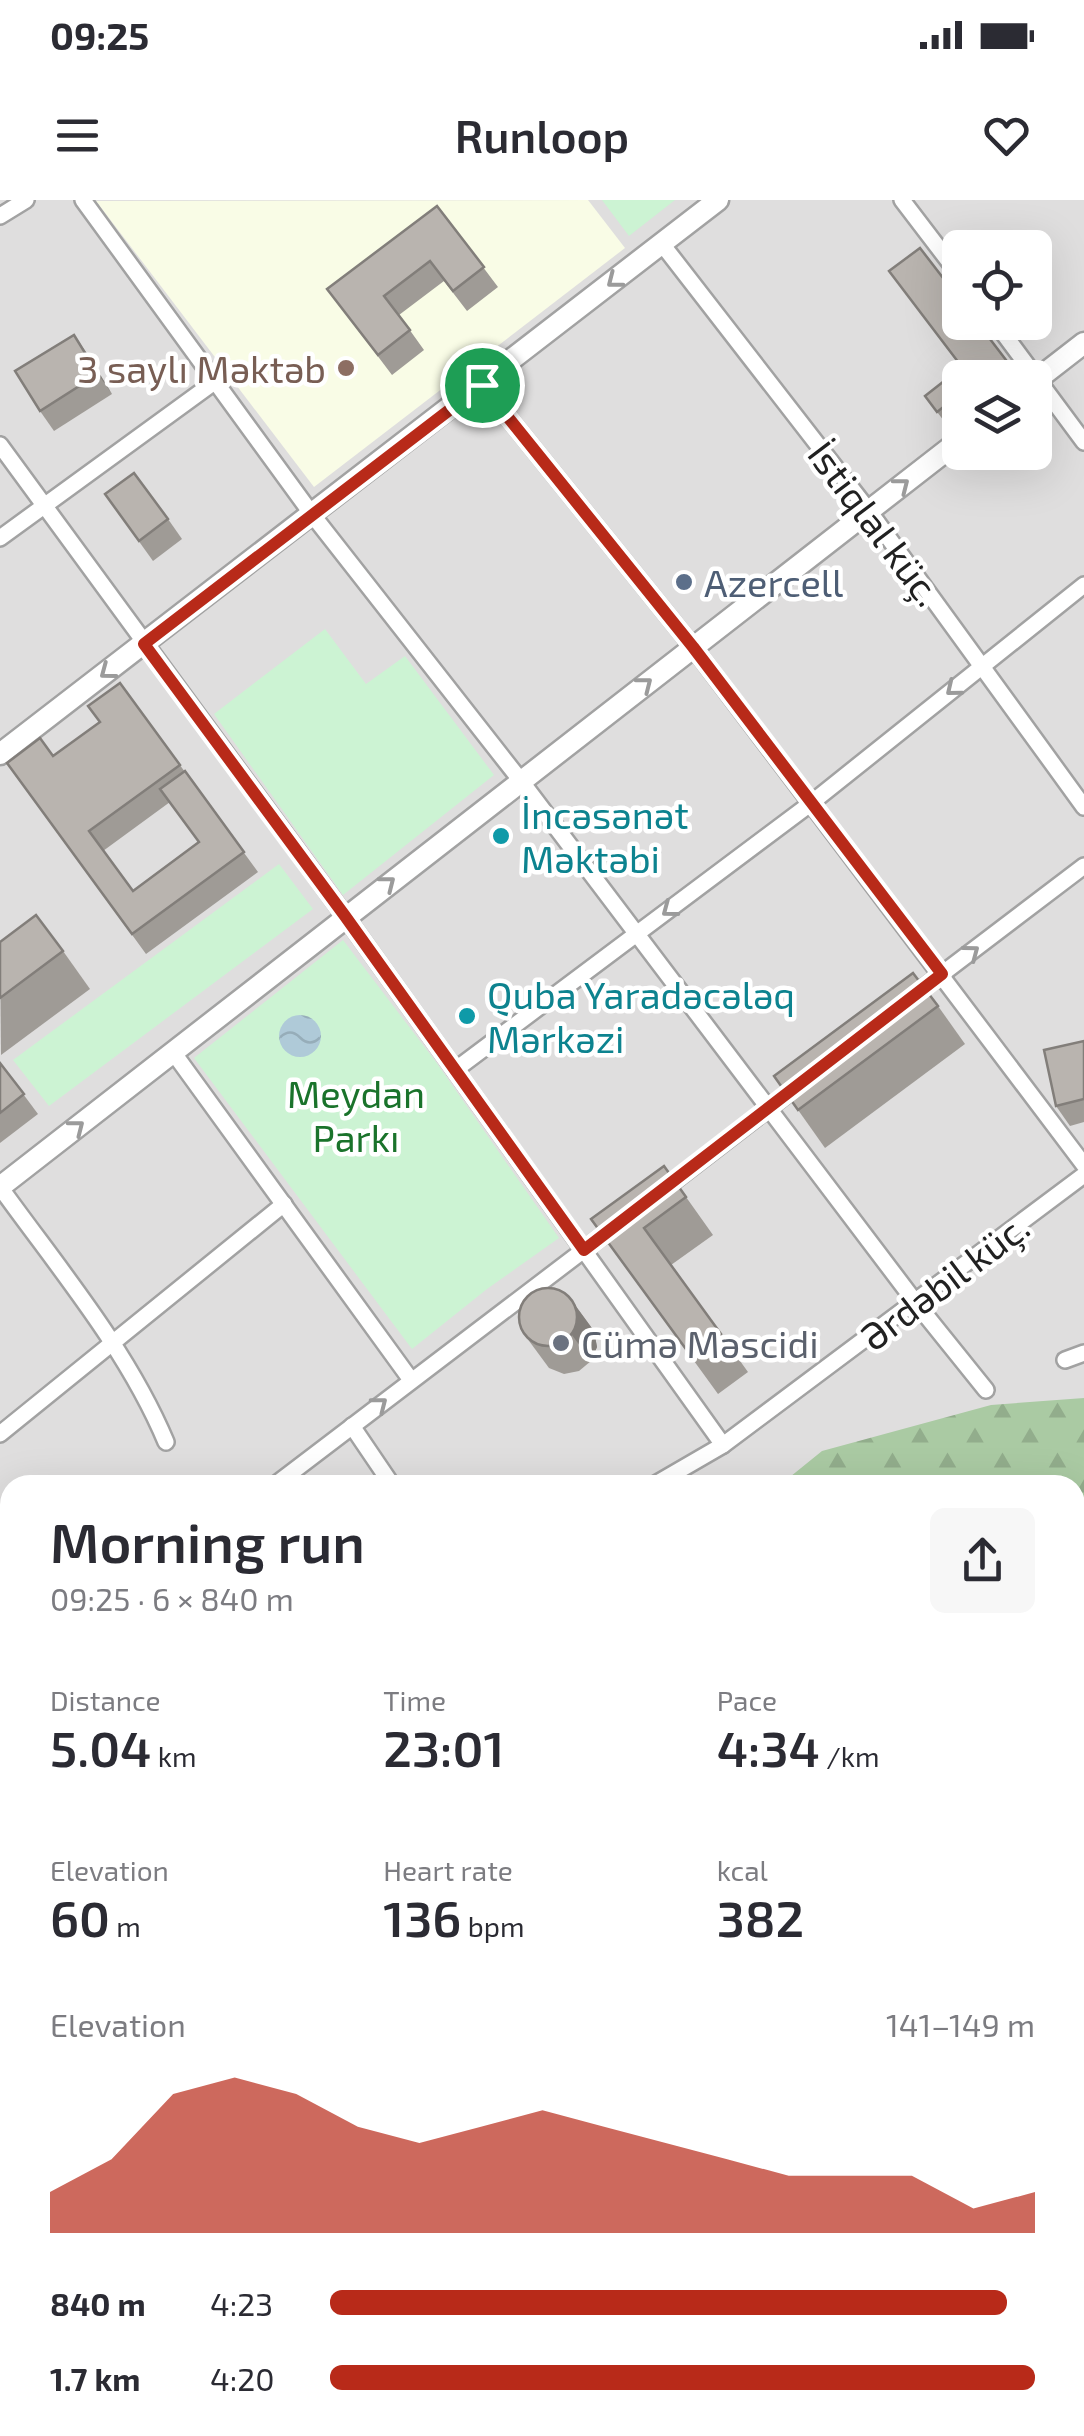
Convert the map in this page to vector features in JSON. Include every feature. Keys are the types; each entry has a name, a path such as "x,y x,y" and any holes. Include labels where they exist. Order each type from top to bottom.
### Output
{"street":[{"path":"0,216 26,200"},
{"path":"82,200 312,513 986,1390"},
{"path":"0,754 718,200"},
{"path":"902,200 942,252"},
{"name":"İstiqlal küç.","path":"662,244 869,510 1084,807"},
{"path":"1052,368 1084,343"},
{"path":"0,538 213,382"},
{"path":"482,385 693,647 1084,1165"},
{"path":"1052,400 1084,442"},
{"path":"0,445 345,916 722,1446"},
{"path":"166,1442 150,1403 112,1342 0,1187 942,454"},
{"path":"455,1070 810,804 1084,585"},
{"path":"895,1011 1084,866"},
{"path":"173,1052 411,1380"},
{"path":"641,1206 816,1071"},
{"name":"Ərdəbil küç.","path":"671,1475 722,1446 1084,1175"},
{"path":"0,1434 284,1204"},
{"path":"288,1475 626,1217"},
{"path":"1065,1360 1084,1354"},
{"path":"352,1426 385,1475"}],"shaded area":[{"path":"0,200 1084,200 1084,1475 0,1475"},
{"name":"3 saylı Məktəb","path":"588,200 625,248 314,487 96,201"}],"green space":[{"path":"602,200 675,200 629,236"},
{"path":"325,629 366,684 405,656 494,775 343,895 214,714"},
{"path":"279,864 313,909 49,1106 13,1060"},
{"name":"Meydan Parkı","path":"343,940 436,1062 559,1238 412,1349 194,1058"},
{"path":"1084,1398 1084,1475 792,1475 822,1451 991,1405"}],"water":[{"path":"300,1015 315,1021 321,1036 315,1051 300,1057 285,1051 279,1036 285,1021"}],"building":[{"path":"437,206 484,267 453,291 430,261 384,296 410,330 378,355 327,289"},
{"path":"920,248 942,277 942,340 991,340 1006,360 957,360 889,271"},
{"path":"74,335 98,374 40,411 15,371"},
{"path":"942,383 942,408 937,412 925,396"},
{"path":"134,473 168,519 139,541 105,494"},
{"path":"120,683 180,765 89,831 133,891 199,842 160,789 185,771 244,852 132,934 7,763 40,738 53,756 100,722 88,706"},
{"path":"36,915 63,951 0,998 0,942"},
{"path":"913,973 938,1006 798,1110 774,1076"},
{"path":"1084,1041 1084,1099 1056,1106 1044,1050"},
{"path":"0,1063 24,1094 0,1113"},
{"path":"664,1166 686,1197 644,1228 721,1334 691,1356 591,1219"},
{"path":"548,1288 569,1296 577,1317 569,1338 548,1346 527,1338 519,1317 527,1296"}],"place":[{"name":"3 saylı Məktəb","path":"346,368"},
{"name":"Azercell","path":"684,582"},
{"name":"İncəsənət Məktəbi","path":"501,836"},
{"name":"Quba Yaradəcələq Mərkəzi","path":"467,1016"},
{"name":"Cümə Məscidi","path":"561,1343"}],"route":[{"path":"482,385 693,647 942,974 584,1250 144,644 482,385"}]}
